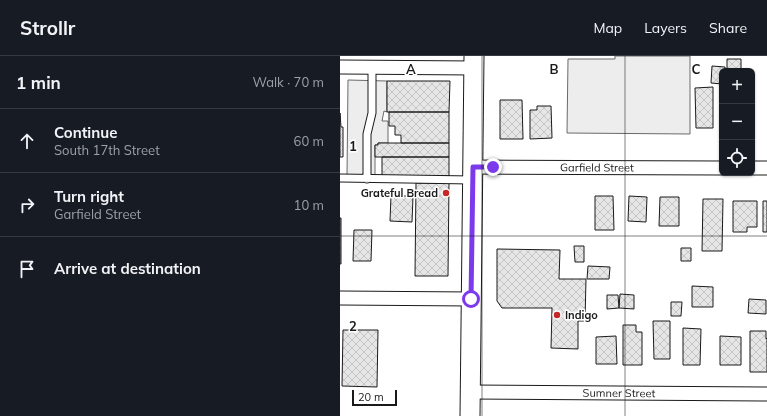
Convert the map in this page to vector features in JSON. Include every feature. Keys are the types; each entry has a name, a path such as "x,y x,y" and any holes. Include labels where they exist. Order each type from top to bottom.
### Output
{"main road":[{"path":"470,416 474,62"}],"street":[{"path":"340,67 474,62"},
{"name":"Garfield Street","path":"473,174 719,168"},
{"path":"755,168 767,168"},
{"path":"340,298 471,299"},
{"name":"Sumner Street","path":"470,392 767,394"}],"lane":[{"path":"367,179 367,134 372,113 372,67"},
{"path":"340,178 367,179 473,174"}],"shaded area":[{"path":"615,56 690,56 690,134 567,133 568,59 615,59"},
{"path":"348,80 387,81 387,112 384,111 382,121 388,121 388,143 378,143 378,145 375,145 375,176 347,175"}],"building":[{"path":"727,59 741,59 741,68 727,68"},
{"path":"712,66 725,67 719,68 719,84 711,83"},
{"path":"387,81 450,81 449,112 387,112"},
{"path":"713,87 713,128 696,128 695,88"},
{"path":"500,100 522,100 523,139 500,139"},
{"path":"537,106 551,106 552,138 530,139 530,110 537,110"},
{"path":"389,112 449,112 449,143 401,143 401,135 395,135 395,126 389,126"},
{"path":"340,113 341,127 343,127 343,157 340,157"},
{"path":"378,143 449,143 449,157 375,157 375,145 378,145"},
{"path":"382,157 449,157 449,176 382,176"},
{"path":"416,183 449,183 448,276 415,276"},
{"path":"391,196 413,196 412,222 390,221"},
{"path":"595,196 613,196 614,230 595,230"},
{"path":"629,196 647,197 646,222 628,221"},
{"path":"660,197 679,197 679,226 659,226"},
{"path":"703,199 723,199 722,251 702,251"},
{"path":"733,201 757,201 757,227 747,227 747,232 733,232"},
{"path":"763,201 767,201 767,232 763,232"},
{"path":"341,218 341,264 340,264"},
{"path":"354,230 372,230 371,261 353,261"},
{"path":"574,246 584,246 584,262 575,262"},
{"path":"681,248 691,248 691,261 681,261"},
{"path":"497,249 560,250 559,279 586,279 585,321 578,321 578,349 551,348 552,308 502,308 497,301"},
{"path":"588,266 610,267 609,279 587,279"},
{"path":"692,286 713,287 713,307 692,307"},
{"path":"620,294 634,295 634,309 619,308"},
{"path":"607,295 618,295 619,308 607,309"},
{"path":"749,299 766,300 766,314 748,313"},
{"path":"671,302 682,302 681,316 671,316"},
{"path":"653,321 670,321 670,359 654,359"},
{"path":"623,325 636,325 636,332 642,332 642,365 623,365"},
{"path":"683,328 701,329 700,365 683,365"},
{"path":"343,330 378,330 377,387 342,386"},
{"path":"750,331 766,331 767,372 750,372"},
{"path":"616,336 617,364 596,364 596,337"},
{"path":"720,336 741,337 741,365 720,365"}],"place":[{"name":"Grateful Bread","path":"446,193"},
{"name":"Indigo","path":"557,315"}],"route":[{"path":"471,299 473,167 493,167"}]}
